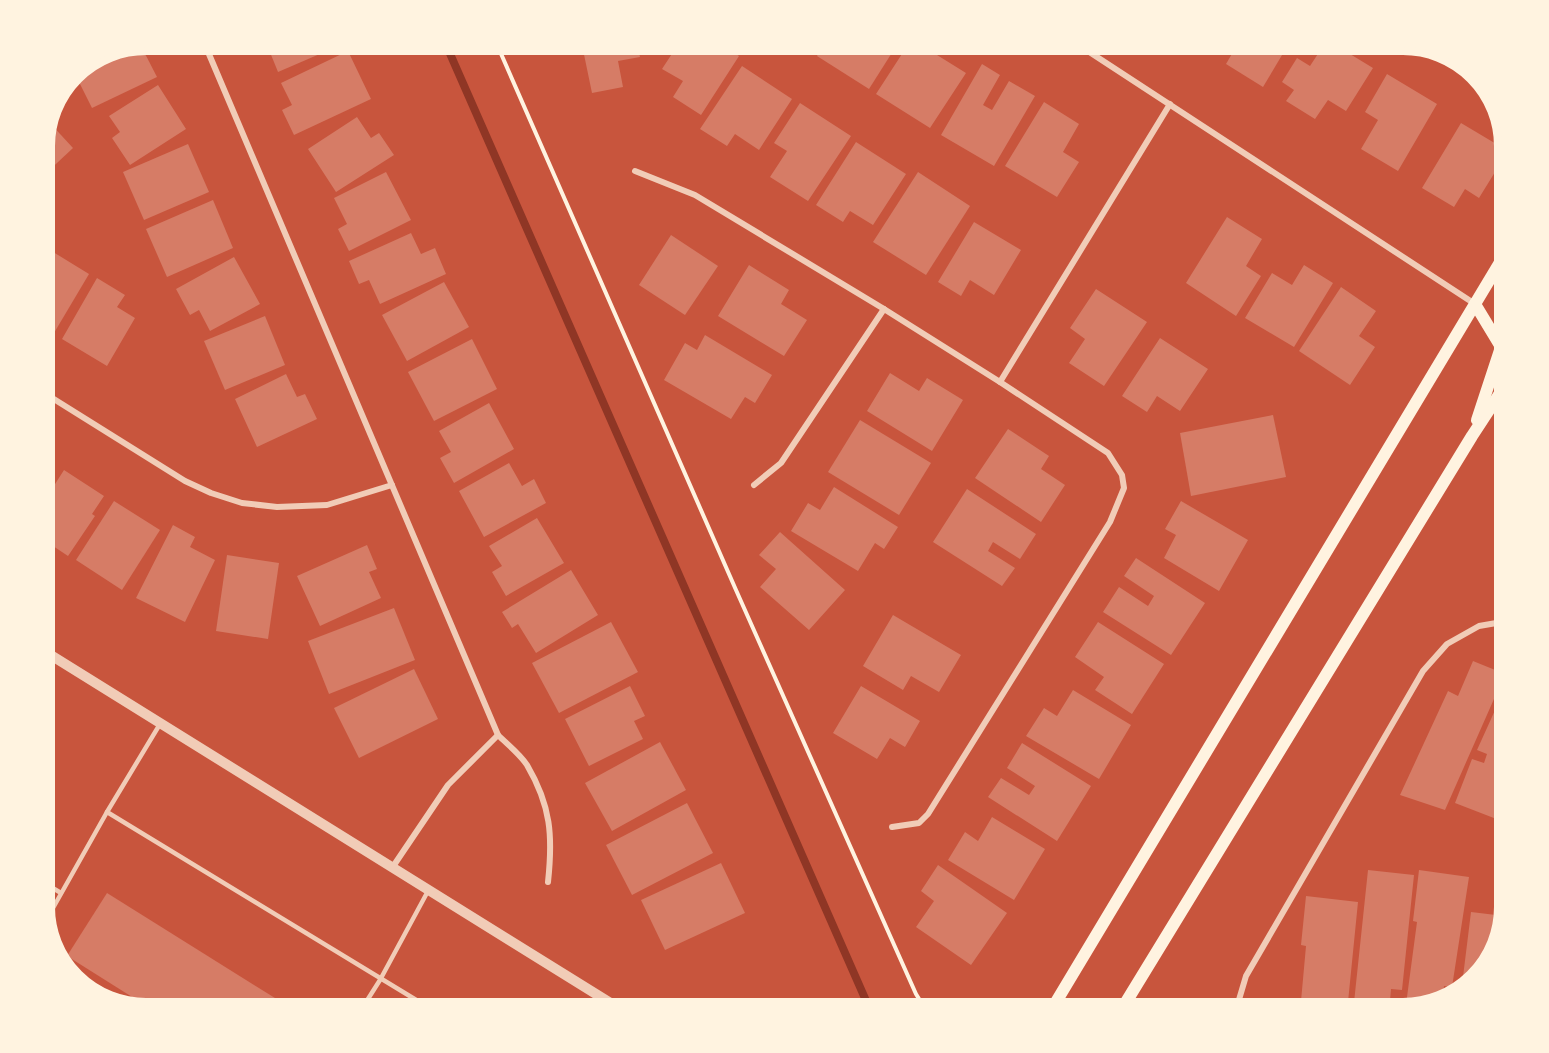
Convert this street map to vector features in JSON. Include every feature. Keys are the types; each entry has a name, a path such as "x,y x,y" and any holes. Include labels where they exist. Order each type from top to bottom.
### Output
{"main road":[{"path":"1056,1002 1498,267"},
{"path":"1475,304 1498,342"},
{"path":"1472,436 1498,356"},
{"path":"1126,1002 1472,436 1498,397"}],"street":[{"path":"208,51 498,735 526,764 548,813 552,847 548,882"},
{"path":"1088,51 1475,304"},
{"path":"1000,382 1170,104"},
{"path":"634,171 695,195 884,309 1108,453 1122,476 1124,488 1110,522 928,814 919,823 892,827"},
{"path":"754,485 781,463 884,309"},
{"path":"51,397 185,481 211,493 242,503 277,507 327,505 392,485"},
{"path":"1238,1002 1246,976 1423,671 1447,644 1479,626 1498,623"},
{"path":"51,655 609,1002"},
{"path":"392,868 448,785 498,735"}],"lane":[{"path":"51,911 160,724"},
{"path":"107,812 418,1002"},
{"path":"51,887 61,893"},
{"path":"366,1002 428,891"}],"path":[{"path":"500,51 735,590 921,1002"}],"building":[{"path":"144,51 157,77 92,108 78,80 93,67 110,58"},
{"path":"269,51 327,51 278,72"},
{"path":"348,51 371,99 294,135 282,110 292,105 281,83"},
{"path":"583,51 639,51 640,57 618,61 623,87 592,93"},
{"path":"674,51 732,51 739,56 701,115 673,97 683,81 662,69"},
{"path":"820,51 893,51 869,89 817,56"},
{"path":"904,51 939,51 937,55 966,73 930,128 876,94"},
{"path":"1234,51 1284,51 1263,87 1226,64"},
{"path":"1320,51 1345,51 1373,68 1346,111 1328,100 1315,119 1286,101 1294,90 1282,82 1297,58 1310,66"},
{"path":"982,64 1000,75 983,105 992,110 1009,81 1035,96 994,166 941,135"},
{"path":"742,66 792,99 759,150 735,134 727,146 700,129"},
{"path":"1387,74 1437,104 1398,171 1361,149 1378,120 1365,112"},
{"path":"158,85 186,129 130,165 112,138 120,132 109,116"},
{"path":"1044,102 1079,124 1063,152 1079,162 1057,197 1005,166"},
{"path":"800,103 851,136 808,201 770,177 787,151 774,143"},
{"path":"357,117 371,138 379,133 394,155 336,192 308,149"},
{"path":"1461,123 1498,145 1498,167 1479,198 1465,189 1454,207 1422,188"},
{"path":"53,126 73,148 51,169"},
{"path":"856,142 906,174 873,225 850,211 843,222 816,205"},
{"path":"188,144 209,192 144,220 123,172"},
{"path":"386,172 411,220 349,251 338,229 347,224 334,198"},
{"path":"918,172 970,206 926,275 873,242"},
{"path":"213,200 233,248 167,277 146,229"},
{"path":"1227,217 1262,239 1246,266 1261,276 1236,316 1186,283"},
{"path":"974,222 1021,250 994,295 970,280 961,296 938,282"},
{"path":"411,233 421,254 435,248 446,274 380,304 369,280 359,284 349,261"},
{"path":"671,235 718,266 685,315 639,285"},
{"path":"51,251 89,274 54,333 51,331"},
{"path":"234,257 260,304 210,331 199,310 190,315 176,289"},
{"path":"749,265 789,290 781,304 807,320 784,356 718,316"},
{"path":"1304,265 1333,283 1294,347 1245,318 1272,273 1292,285"},
{"path":"97,278 125,295 117,307 135,318 107,366 62,339"},
{"path":"444,282 469,327 407,361 382,315"},
{"path":"1341,287 1376,311 1359,336 1375,347 1350,385 1299,351"},
{"path":"1096,289 1147,322 1104,386 1069,363 1085,339 1070,328"},
{"path":"265,316 285,365 225,390 204,341"},
{"path":"705,335 772,375 755,403 745,397 731,419 664,380 685,343 697,350"},
{"path":"1160,338 1208,369 1180,411 1157,396 1147,412 1122,396"},
{"path":"472,339 497,389 434,421 408,372"},
{"path":"890,373 919,391 927,378 963,400 932,451 867,411"},
{"path":"286,374 297,397 305,394 317,419 257,447 235,399"},
{"path":"489,403 514,449 454,483 440,458 451,452 439,431"},
{"path":"1273,415 1286,477 1191,496 1180,433"},
{"path":"860,420 931,463 899,515 828,472"},
{"path":"1008,429 1049,456 1041,469 1065,485 1041,522 975,478"},
{"path":"509,463 522,486 534,479 546,503 484,537 459,491"},
{"path":"64,470 104,496 92,514 95,516 68,556 51,545 51,490"},
{"path":"834,487 898,527 884,549 875,543 858,571 791,531 808,503 820,510"},
{"path":"967,489 1036,534 1020,559 993,542 988,551 1015,568 1002,586 933,542"},
{"path":"114,501 160,530 122,590 76,560"},
{"path":"1181,501 1248,540 1219,591 1164,558 1176,535 1165,529"},
{"path":"537,518 564,563 506,596 492,572 502,566 489,546"},
{"path":"173,525 195,537 190,547 215,560 185,622 136,598"},
{"path":"780,532 845,590 809,630 760,587 776,569 759,555"},
{"path":"367,545 377,569 369,572 381,598 320,626 297,576"},
{"path":"227,555 279,563 268,639 216,631"},
{"path":"1136,558 1205,603 1171,655 1103,612 1119,587 1148,606 1154,596 1124,576"},
{"path":"571,570 598,615 536,653 518,624 512,628 502,612"},
{"path":"394,608 415,660 329,694 308,641"},
{"path":"893,615 961,655 939,692 911,676 903,690 863,666"},
{"path":"611,622 638,672 559,713 532,663"},
{"path":"1098,622 1164,664 1132,714 1095,690 1104,677 1075,657"},
{"path":"1473,661 1498,671 1498,690 1445,810 1400,795 1448,691 1458,696"},
{"path":"414,669 438,719 359,758 334,708"},
{"path":"630,686 645,716 634,721 643,739 589,766 565,719"},
{"path":"861,686 920,721 905,747 890,738 877,759 833,733"},
{"path":"1073,690 1131,725 1099,779 1026,736 1044,708 1057,716"},
{"path":"1498,704 1498,820 1455,803 1472,759 1484,763 1487,754 1477,750"},
{"path":"660,742 686,790 612,831 585,783"},
{"path":"1022,743 1091,786 1057,841 988,797 1001,778 1029,795 1035,786 1007,768"},
{"path":"687,803 713,853 632,895 606,845"},
{"path":"992,817 1045,849 1014,900 948,860 965,832 978,841"},
{"path":"721,863 745,913 665,950 641,900"},
{"path":"938,865 1007,913 971,965 916,927 934,901 921,891"},
{"path":"1368,870 1414,875 1402,990 1391,989 1390,1002 1354,1002"},
{"path":"1419,870 1469,877 1452,987 1444,986 1443,993 1433,997 1406,1002 1417,922 1413,921"},
{"path":"107,893 275,998 272,1002 139,1001 67,956"},
{"path":"1306,896 1358,902 1348,1002 1301,1002 1306,946 1301,945"},
{"path":"1471,912 1496,915 1495,929 1488,949 1474,970 1463,981"}],"waterway":[{"path":"449,51 867,1002"}]}
